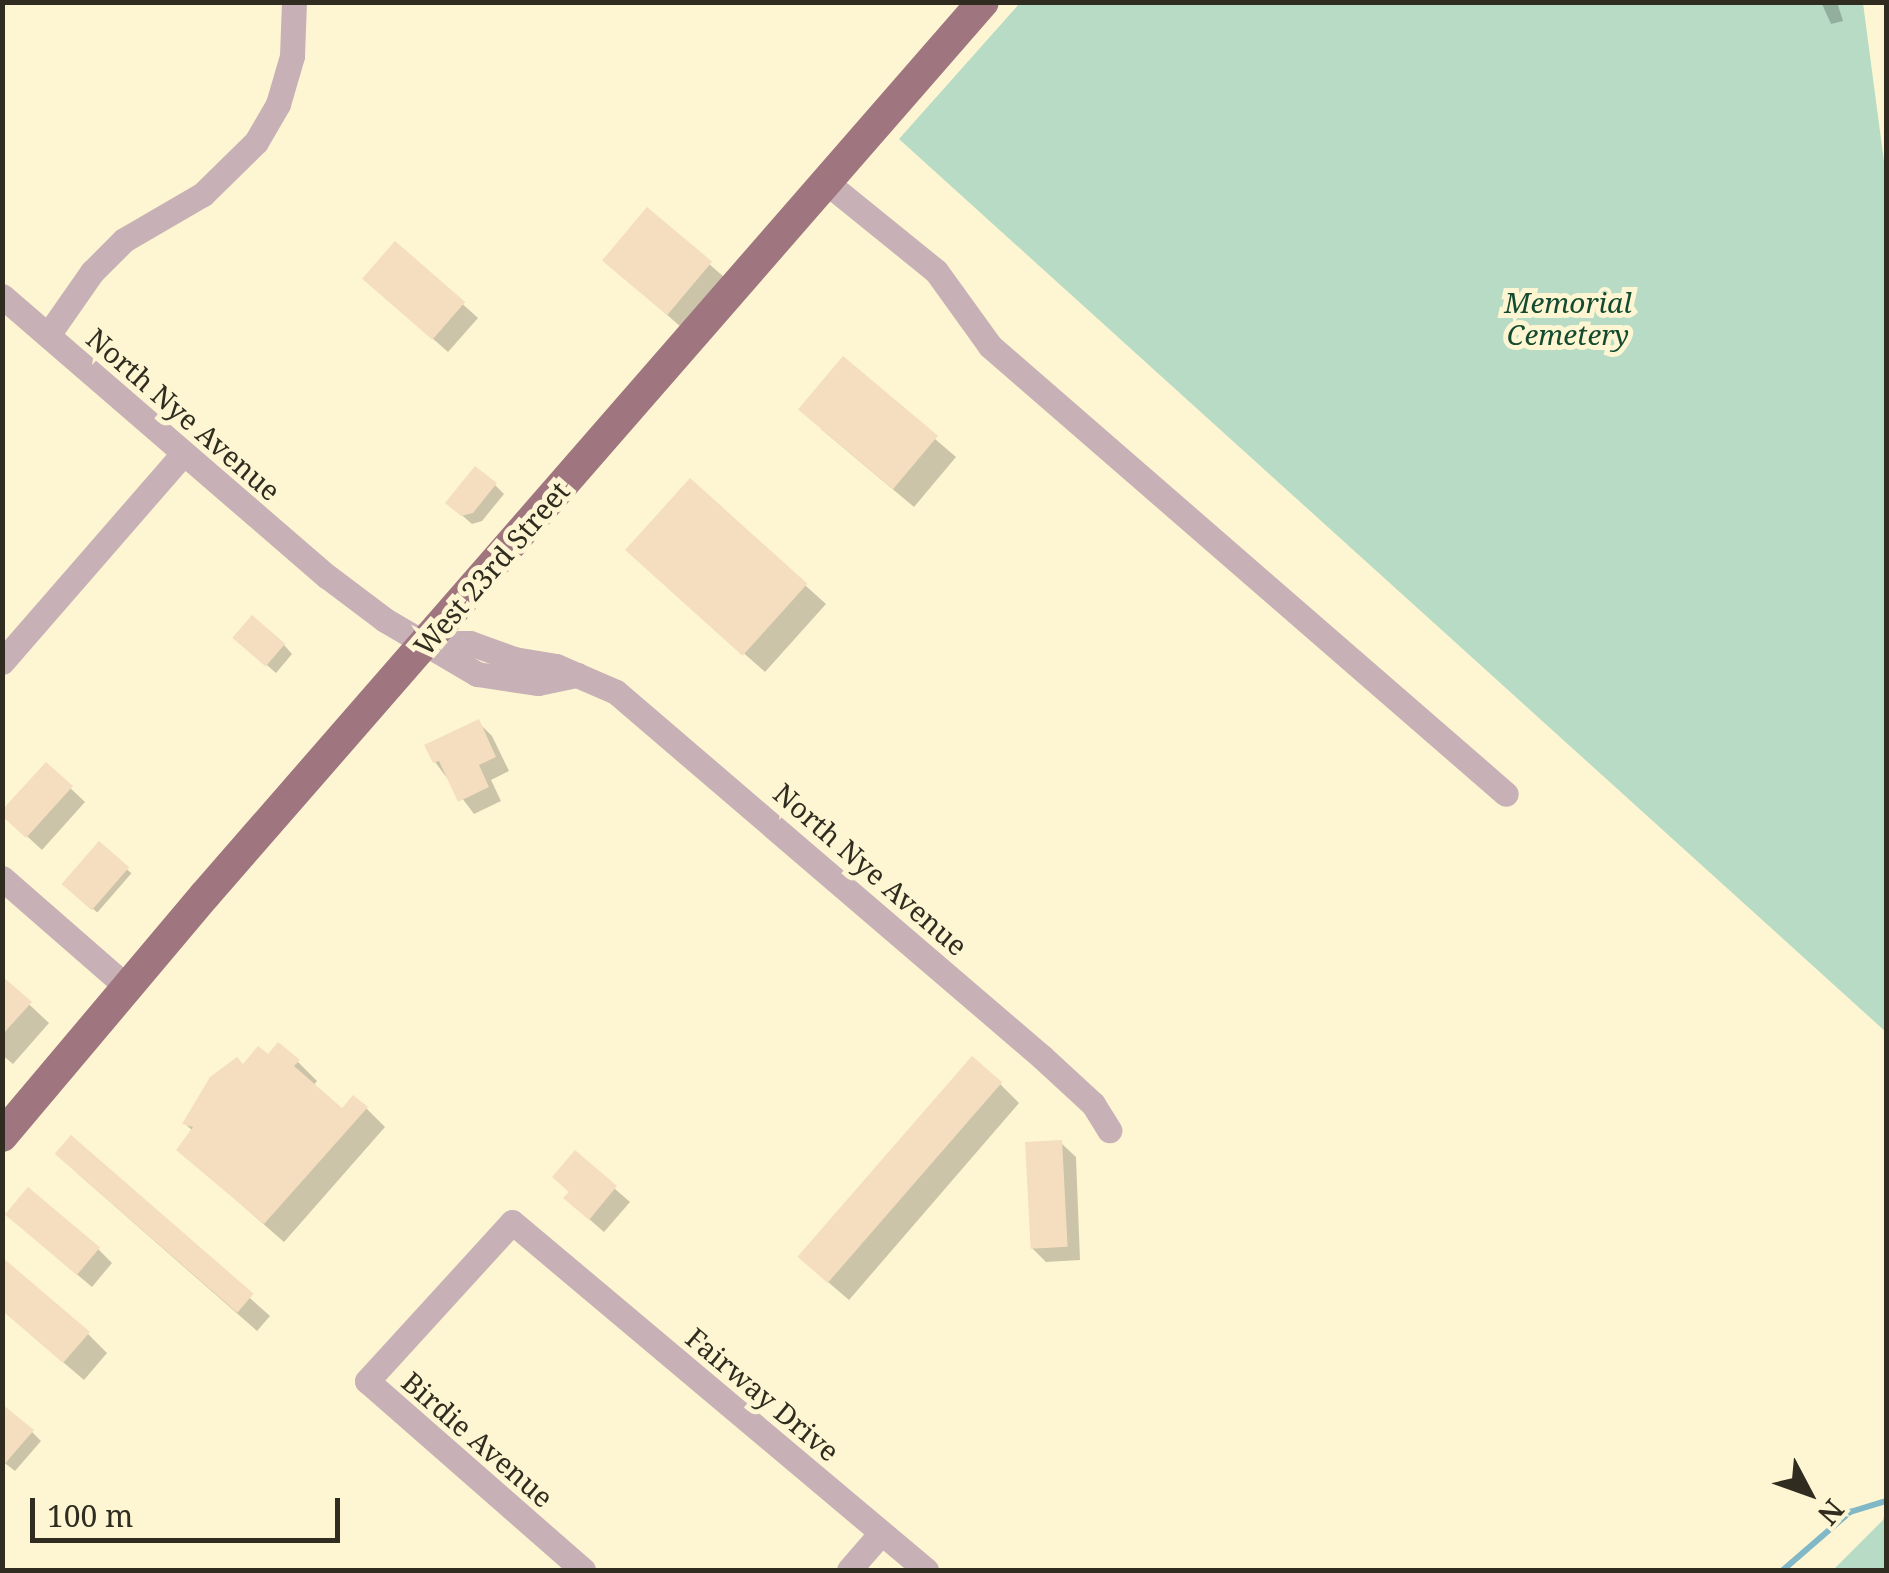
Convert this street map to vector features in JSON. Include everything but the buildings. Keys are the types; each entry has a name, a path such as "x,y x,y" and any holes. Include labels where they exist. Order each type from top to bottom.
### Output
{"main road":[{"name":"West 23rd Street","path":"2,1136 982,2"}],"street":[{"path":"48,335 92,272 124,240 204,194 256,142 278,104 292,56 294,2"},
{"path":"826,182 936,271 990,346 1506,794"},
{"name":"North Nye Avenue","path":"2,296 343,589 464,668 503,680 538,683 578,674 616,692 1042,1057 1093,1104 1109,1130"},
{"path":"2,662 183,454"},
{"path":"2,878 127,987"},
{"name":"Fairway Drive","path":"397,1348 512,1222 926,1570"},
{"name":"Birdie Avenue","path":"397,1348 367,1381 582,1570"},
{"path":"849,1570 882,1533"}],"green space":[{"name":"Memorial Cemetery","path":"1020,3 1863,3 1886,177 1886,1032 899,139"},
{"path":"1886,1507 1886,1570 1833,1570 1883,1520"}],"waterway":[{"path":"1783,1570 1850,1512 1886,1501"}]}
